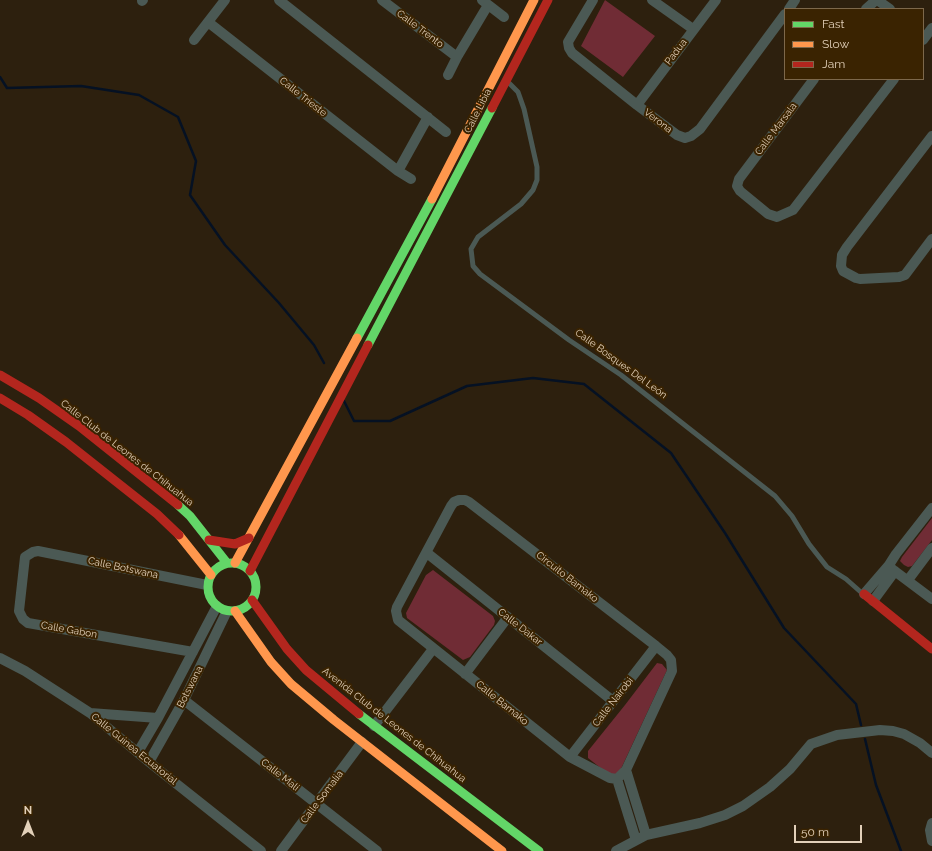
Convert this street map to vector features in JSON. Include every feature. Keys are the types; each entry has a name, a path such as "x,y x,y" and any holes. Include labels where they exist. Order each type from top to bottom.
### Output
{"street":[{"path":"194,40 226,0"},
{"path":"279,0 446,132"},
{"name":"Calle Trento","path":"382,0 457,57"},
{"name":"Calle Libia","path":"231,563 249,538 418,226 534,0"},
{"name":"Calle Libia","path":"250,571 548,0"},
{"name":"Verona","path":"593,0 568,42 572,53 637,105 677,135 685,138 691,136 700,129 784,15"},
{"path":"652,0 693,29"},
{"name":"Padua","path":"637,105 716,0"},
{"path":"789,8 795,0"},
{"path":"867,8 876,0 888,8"},
{"path":"448,76 485,3 504,17"},
{"name":"Calle Trieste","path":"208,22 398,171 411,179"},
{"name":"Calle Marsala","path":"813,80 739,179 737,186 740,192 768,214 777,216 793,210 893,80"},
{"path":"398,171 428,117"},
{"path":"932,136 847,247 842,255 841,266 843,271 860,280 900,277 905,275 932,239"},
{"name":"Calle Club de Leones de Chihuahua","path":"0,374 39,398 97,440 170,498 190,516 209,540 231,563"},
{"path":"0,398 28,415 66,442 157,514 175,530 211,575"},
{"name":"Calle Bamako","path":"459,500 454,502 451,506 397,608 396,616 401,623 433,649 570,757 610,778 616,779"},
{"name":"Circuito Bamako","path":"459,500 470,502 656,646 671,660 672,671 626,770"},
{"path":"873,601 892,568 896,554 932,508"},
{"path":"209,540 235,544 249,538"},
{"path":"908,580 932,548"},
{"name":"Calle Botswana","path":"38,551 207,585"},
{"name":"Calle Gabon","path":"38,551 25,557 19,611 23,619 28,623 193,652"},
{"name":"Calle Dakar","path":"427,553 613,701"},
{"path":"231,563 243,566 250,571 256,585 255,593 252,600 245,608 231,611 217,606 211,600 207,585 215,570 231,563"},
{"path":"864,594 892,568"},
{"path":"892,568 932,599"},
{"name":"Calle Bosques Del León","path":"864,594 932,649"},
{"name":"Avenida Club de Leones de Chihuahua","path":"252,600 287,649 306,670 374,726 539,851"},
{"name":"Botswana","path":"138,752 158,718 217,606"},
{"path":"231,611 271,662 291,684 362,742 502,851"},
{"name":"Botswana","path":"149,762 231,611"},
{"path":"465,674 508,617"},
{"name":"Calle Nairobi","path":"570,757 656,646"},
{"path":"374,726 433,649"},
{"name":"Calle Guinea Ecuatorial","path":"0,658 25,671 90,713 261,851"},
{"name":"Calle Mali","path":"184,700 377,851"},
{"path":"90,713 158,718"},
{"path":"616,851 646,835 700,823 725,815 743,806 770,788 790,769 811,744 837,735 880,730 893,731 904,734 920,743 932,753"},
{"name":"Calle Somalia","path":"281,851 362,742"},
{"path":"636,840 616,779 626,770 646,835"},
{"path":"932,823 930,833 932,841"}],"lane":[{"name":"Calle Bosques Del León","path":"506,80 518,92 524,109 537,167 537,180 533,190 521,204 478,237 472,249 473,266 480,274 562,335 621,375 775,496 792,516 809,544 827,567 846,579 864,594"}],"shaded area":[{"path":"605,0 655,36 623,77 581,46"},
{"path":"932,518 932,540 912,566 908,567 904,565 900,561 902,557"},
{"path":"433,570 493,616 495,621 494,625 470,657 463,660 407,618 406,613 426,575"},
{"path":"657,663 662,664 667,670 619,773 612,777 588,758 588,751"}],"waterway":[{"path":"0,77 7,88 81,86 139,95 178,117 196,161 190,195 225,245 279,303 314,345 324,363"},
{"path":"344,401 354,421 390,421 467,386 533,378 584,384 671,453 725,533 784,628 856,704 861,725"},
{"path":"865,739 876,785 901,851"}],"traffic: fast":[{"path":"368,345 492,108"},
{"path":"357,338 432,199"},
{"path":"178,505 190,516 227,563"},
{"path":"227,563 237,563 249,570 256,582 256,587 256,592 249,604 237,611 227,611 219,607 212,600 208,592 208,582 212,574 219,567 227,563"},
{"path":"359,714 539,851"}],"traffic: slow":[{"path":"432,199 534,0"},
{"path":"235,563 357,338"},
{"path":"179,535 211,575"},
{"path":"235,611 271,662 291,684 334,720 502,851"}],"traffic: jam":[{"path":"492,108 548,0"},
{"path":"250,571 368,345"},
{"path":"0,375 39,398 79,426 178,505"},
{"path":"0,398 28,415 66,442 157,514 179,535"},
{"path":"209,540 235,544 249,538"},
{"path":"864,594 932,649"},
{"path":"252,600 287,649 306,670 359,714"}]}
